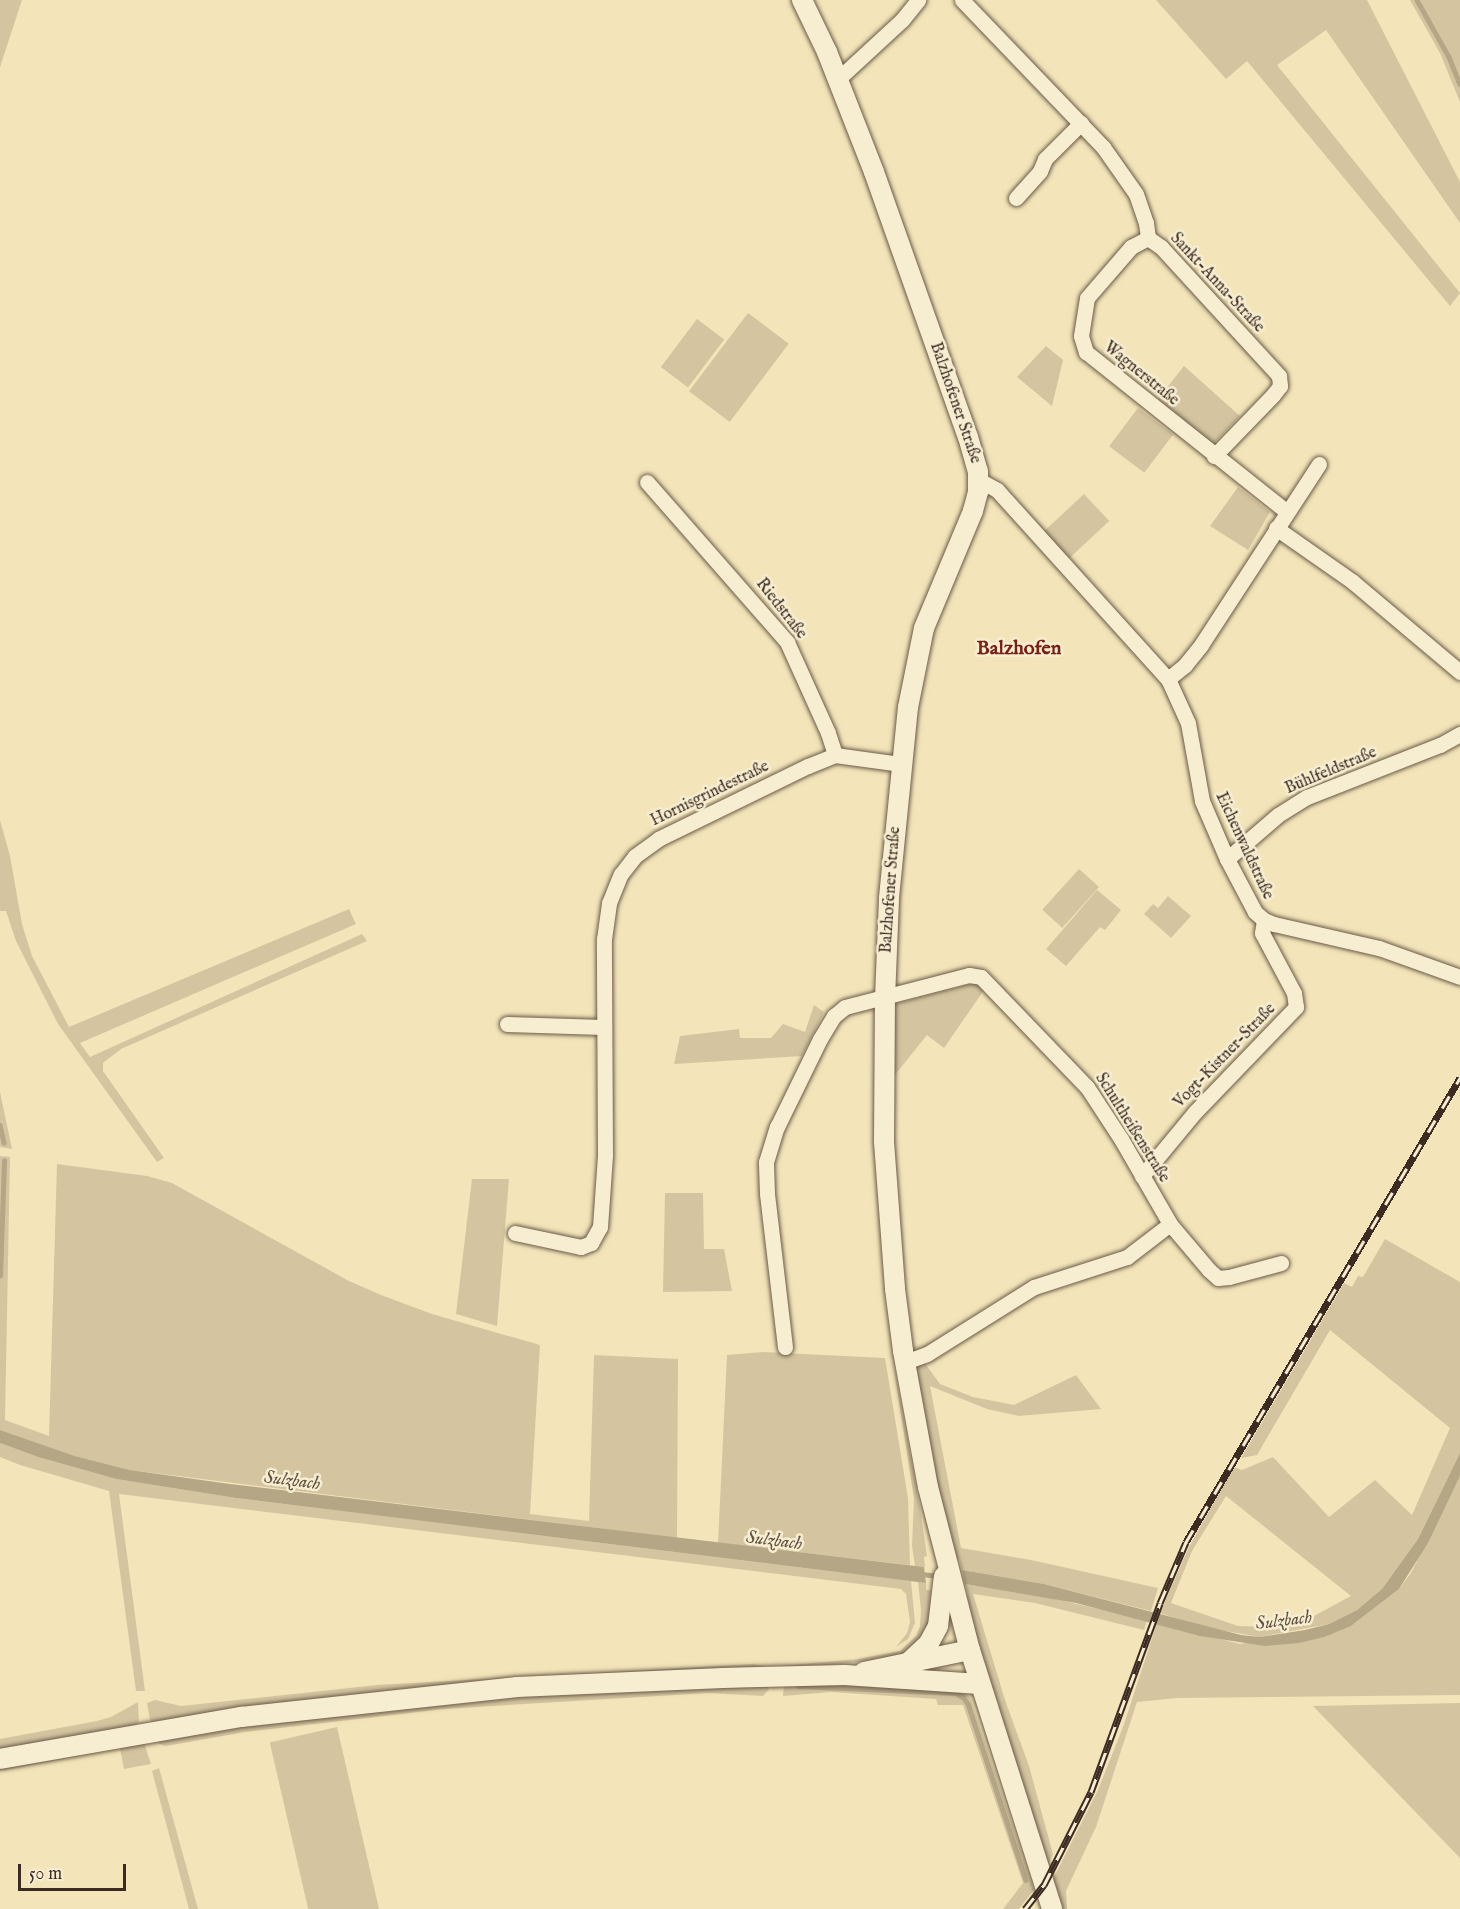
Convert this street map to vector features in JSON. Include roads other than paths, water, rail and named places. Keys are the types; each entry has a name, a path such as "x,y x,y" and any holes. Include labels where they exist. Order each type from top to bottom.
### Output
{"street":[{"name":"Balzhofener Straße","path":"802,0 838,79 968,436 979,480 973,511 924,627 912,681 901,764 889,899 885,997 884,1142 888,1220 905,1362 915,1423 945,1562 948,1594 970,1650 1052,1909"},
{"path":"838,79 902,20 918,0"},
{"name":"Sankt-Anna-Straße","path":"962,0 1081,123 1128,179 1142,209 1148,238 1161,247 1279,376 1280,386 1274,395 1214,456"},
{"path":"1016,198 1040,171 1046,159 1081,123"},
{"name":"Wagnerstraße","path":"1148,238 1131,247 1087,298 1083,309 1082,344 1094,360 1286,511"},
{"path":"1168,679 1185,665 1202,645 1286,511 1319,464"},
{"name":"Eichenwaldstraße","path":"979,480 997,490 1168,679 1188,723 1203,801 1227,859 1255,912 1263,920 1379,948 1460,977"},
{"name":"Riedstraße","path":"647,482 787,642 828,733 835,755"},
{"path":"1276,528 1353,582 1460,672"},
{"name":"Bühlfeldstraße","path":"1227,859 1278,815 1307,797 1440,745 1460,734"},
{"path":"835,755 901,764"},
{"name":"Hornisgrindestraße","path":"515,1233 581,1247 591,1243 600,1227 604,1180 603,1027 606,915 616,884 629,864 658,839 808,765 835,755"},
{"name":"Vogt-Kistner-Straße","path":"1142,1176 1195,1112 1296,1007 1294,993 1262,933 1263,920"},
{"name":"Schultheißenstraße","path":"885,997 969,975 981,977 1087,1087 1170,1224 1218,1278 1281,1263"},
{"path":"785,1347 766,1185 769,1145 820,1039 834,1016 855,1003 885,997"},
{"path":"507,1024 603,1027"},
{"path":"905,1362 927,1354 1034,1287 1127,1257 1170,1224"},
{"path":"910,1661 929,1642 938,1626 948,1594"},
{"path":"845,1675 970,1650"},
{"path":"0,1759 241,1718 408,1698 529,1687 723,1677 845,1675 980,1683"}],"waterway":[{"path":"1417,0 1449,57 1460,84"},
{"path":"0,1125 4,1143"},
{"path":"0,1276 4,1161"},
{"name":"Sulzbach","path":"921,1574 939,1576"},
{"path":"798,1686 956,1693 963,1697 968,1704 1026,1880"}],"railway":[{"path":"1025,1909 1044,1885 1091,1792 1160,1603 1186,1542 1460,1078"}],"district":[{"name":"Balzhofen","path":"1019,648"}]}
